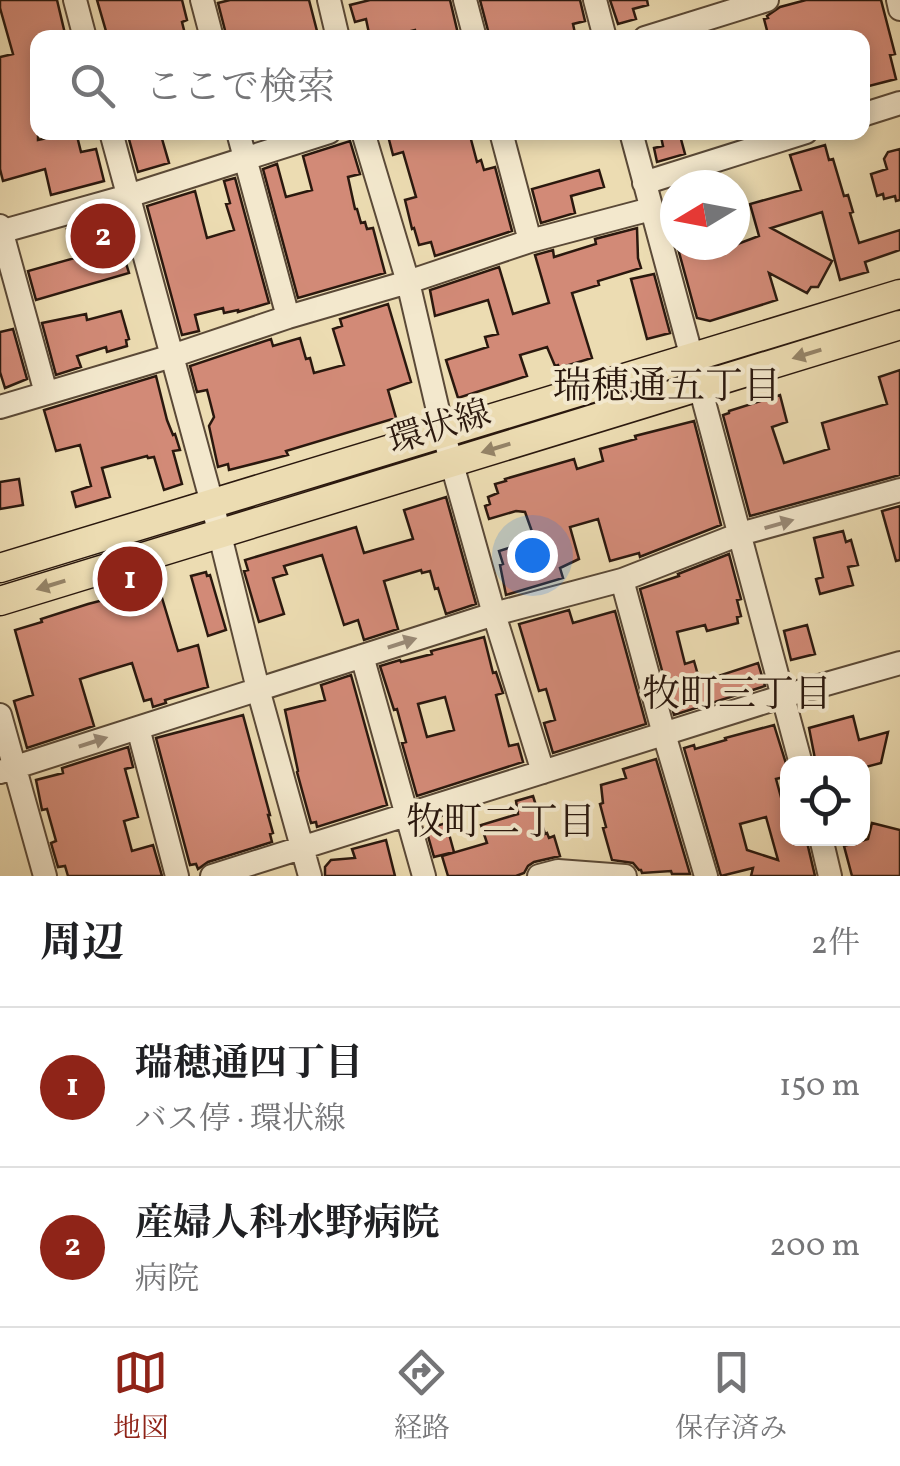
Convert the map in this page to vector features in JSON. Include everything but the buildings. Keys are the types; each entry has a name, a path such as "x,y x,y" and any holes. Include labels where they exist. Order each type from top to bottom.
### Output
{"main road":[{"name":"環状線","path":"0,568 900,294"},
{"name":"環状線","path":"0,601 900,325"}],"street":[{"path":"75,0 83,30"},
{"path":"202,0 210,30"},
{"path":"329,0 336,30"},
{"path":"464,0 473,30"},
{"path":"595,0 603,30"},
{"path":"666,30 736,5 768,0"},
{"path":"898,0 900,9"},
{"path":"870,112 900,103"},
{"path":"113,140 310,876"},
{"path":"240,140 288,317"},
{"path":"46,394 0,230 128,196 304,140"},
{"path":"365,140 408,282 451,461 543,772"},
{"path":"503,140 530,240"},
{"path":"633,140 692,358"},
{"path":"644,183 781,140"},
{"path":"0,407 408,282 530,240 651,209"},
{"path":"700,386 799,756"},
{"path":"7,769 494,614 622,580 740,534 900,490"},
{"path":"622,580 706,876"},
{"path":"362,656 424,876"},
{"path":"212,876 784,696 900,664"},
{"path":"0,715 7,769 45,876"},
{"path":"138,728 177,876"},
{"path":"822,846 830,876"},
{"path":"539,876 558,871 625,876"}],"place":[{"name":"産婦人科水野病院","path":"103,236"},
{"name":"瑞穂通四丁目","path":"130,579"}],"district":[{"name":"瑞穂通五丁目","path":"667,385"},
{"name":"牧町三丁目","path":"737,693"},
{"name":"牧町二丁目","path":"501,821"}]}
